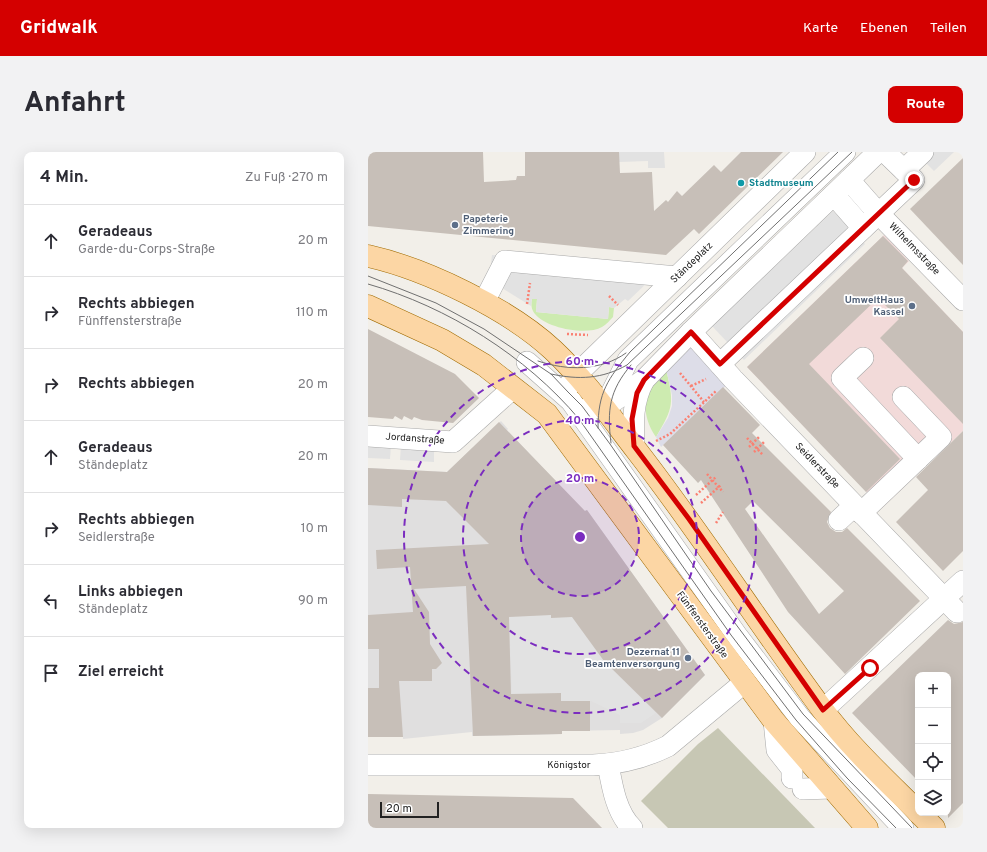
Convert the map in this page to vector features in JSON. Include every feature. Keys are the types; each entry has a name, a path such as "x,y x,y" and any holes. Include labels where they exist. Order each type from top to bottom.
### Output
{"main road":[{"path":"368,256 415,270 484,302 535,335 552,349 577,374 605,406 689,519 823,710 857,751 915,808"},
{"name":"Fünffensterstraße","path":"368,306 442,340 484,365 547,414 774,721 867,828"},
{"path":"923,816 934,828"}],"street":[{"name":"Ständeplatz","path":"577,374 806,152"},
{"path":"607,450 605,406 628,360 845,152"},
{"path":"547,414 605,406 644,380 691,332 878,152"},
{"path":"720,364 914,180 885,152"},
{"path":"904,170 923,152"},
{"name":"Wilhelmsstraße","path":"849,180 878,213 963,300"},
{"path":"834,195 863,228"},
{"path":"484,302 505,261 677,277"},
{"name":"Seidlerstraße","path":"691,332 950,606"},
{"path":"863,358 842,378 918,459"},
{"path":"628,360 577,374 527,362 563,394 577,410 734,630 800,718 903,828"},
{"path":"547,414 577,374"},
{"path":"634,446 634,406 637,393 644,380"},
{"name":"Jordanstraße","path":"368,436 453,442 513,388"},
{"path":"839,520 858,510 918,459 941,437 903,397"},
{"path":"950,606 963,581"},
{"path":"823,710 904,627 950,606 963,586"},
{"name":"Königstor","path":"368,765 608,764 636,759 668,746 745,682"},
{"path":"774,721 777,750 792,769 798,784 831,788"},
{"path":"608,764 612,788 623,820 632,828"}],"path":[{"path":"527,309 532,264"},
{"path":"609,296 621,308"},
{"path":"561,332 572,335 589,335"},
{"path":"670,434 701,407 704,402 678,371"},
{"path":"747,438 763,455"},
{"path":"749,446 757,438"},
{"path":"754,452 763,444"},
{"path":"707,474 720,486 724,492"},
{"path":"696,495 716,477"},
{"path":"701,503 720,486"},
{"path":"716,524 723,512"}],"shaded area":[{"path":"619,152 664,152 665,168 648,168 648,161 619,162"},
{"path":"915,152 954,152 934,171"},
{"path":"833,211 865,244 744,360 712,326"},
{"path":"884,235 909,261 902,268 963,332 963,431 882,508 747,367"},
{"path":"492,255 640,269 650,280 628,301 625,299 614,308 609,307 608,319 536,312 537,299 532,299 531,306 489,280"},
{"path":"691,345 731,381 661,447 656,437 668,418 672,406 672,395 666,369"},
{"path":"501,421 508,429 507,430 584,511 587,510 705,675 662,718 643,730 633,733 620,734 620,730 562,731 562,734 472,736 472,732 403,739 403,737 368,737 368,468 447,472"},
{"path":"368,443 391,445 390,459 368,458"},
{"path":"401,445 434,447 434,462 400,460"},
{"path":"569,612 604,661 656,713 641,723 620,723 620,715 591,701 561,701 512,697 509,617 551,615 552,618 561,617"},
{"path":"718,728 815,828 668,828 641,801 698,744"}],"green space":[{"path":"532,299 537,299 536,312 608,319 609,307 614,308 613,317 606,324 595,330 577,331 557,327 540,319 535,314 531,305"},
{"path":"666,369 671,404 666,418 656,437 646,414 647,394 650,385"}],"building":[{"path":"368,152 483,152 484,182 516,180 517,176 525,176 525,152 619,152 620,173 652,172 654,211 666,200 668,202 677,191 682,196 714,165 721,172 741,152 783,152 699,234 694,229 666,255 368,226"},
{"path":"963,158 963,265 910,209"},
{"path":"883,236 908,261 902,268 963,332 963,424 880,338 899,319 878,298 809,364 900,459 866,492 747,367"},
{"path":"368,329 455,374 479,398 453,423 422,420 414,417 412,420 404,416 402,420 395,416 393,419 368,417"},
{"path":"723,387 760,425 752,433 831,512 827,522 830,528 836,532 842,532 847,528 920,601 845,674 788,612 701,480 698,483 663,445","holes":["753,501 844,591 819,614 745,509"]},
{"path":"499,422 585,511 587,510 705,675 662,718 604,661 572,617 551,618 551,615 509,617 511,694 561,693 561,701 590,701 590,731 562,731 562,734 473,736 466,586 414,589 429,612 430,644 442,663 436,669 432,669 432,681 399,681 403,737 368,737 368,688 379,688 379,649 368,649 368,615 413,612 410,567 377,569 376,550 489,544 446,501 402,499 402,507 368,505 368,468 447,472"},
{"path":"963,431 963,551 943,571 896,522 928,490 916,477"},
{"path":"948,620 954,624 963,622 963,803 951,815 951,672 915,672 915,778 852,713"},
{"path":"368,794 573,798 602,828 368,828"}],"tram line":[{"path":"598,428 598,416 602,395 610,378 630,352 838,152"},
{"path":"551,374 571,377 599,376 618,370 627,365 852,152"},
{"path":"368,276 436,303 484,329 551,374 582,406 610,444 711,591 803,714 912,828"},
{"path":"368,284 427,306 484,336 535,375 558,396 579,419 731,635 796,720 847,778 896,828"},
{"path":"538,361 572,368 584,368 606,363 626,353"},
{"path":"611,443 609,421 611,401 618,384 631,365"}],"place":[{"name":"Stadtmuseum","path":"741,183"},
{"name":"Papeterie Zimmering","path":"455,225"},
{"name":"UmweltHaus Kassel","path":"912,306"},
{"name":"Dezernat 11 Beamtenversorgung","path":"688,658"}],"route":[{"path":"870,668 823,710 689,519 634,446 632,419 637,393 644,380 691,332 720,364 914,180"}]}
